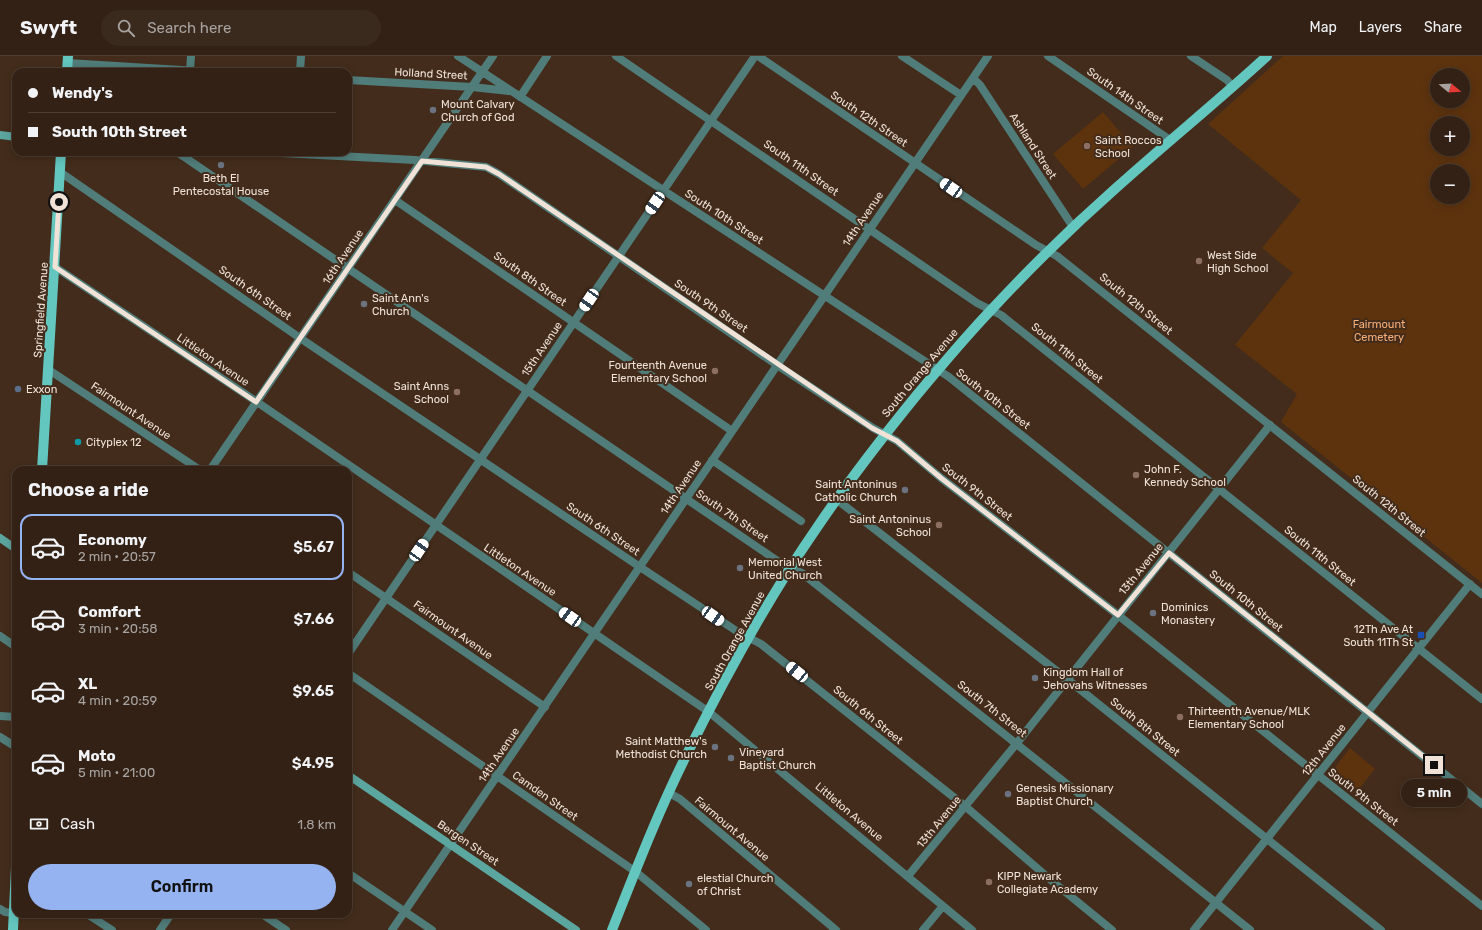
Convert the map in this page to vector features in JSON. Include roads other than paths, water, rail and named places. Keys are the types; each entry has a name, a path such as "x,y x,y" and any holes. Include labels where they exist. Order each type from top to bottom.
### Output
{"main road":[{"name":"South Orange Avenue","path":"612,930 685,758 750,637 791,567 836,499 885,434 937,370 991,309 1074,227 1170,140 1267,56"},
{"path":"0,135 12,136"},
{"name":"Springfield Avenue","path":"42,466 61,156"},
{"path":"0,538 12,546"},
{"name":"Bergen Street","path":"352,778 576,930"},
{"path":"13,930 14,918"}],"street":[{"path":"190,68 191,56"},
{"path":"300,68 301,56"},
{"name":"South 10th Street","path":"458,56 949,377 1482,804"},
{"name":"16th Avenue","path":"213,466 494,56"},
{"path":"520,97 547,56"},
{"name":"South 11th Street","path":"616,56 977,303 991,309 1007,320 1482,699"},
{"name":"15th Avenue","path":"352,648 756,56"},
{"name":"South 12th Street","path":"756,56 1036,245 1058,256 1482,594"},
{"path":"902,56 961,95"},
{"name":"14th Avenue","path":"392,930 988,56"},
{"name":"South 14th Street","path":"1048,56 1170,140"},
{"path":"1191,56 1227,80 1233,87"},
{"path":"67,64 137,68"},
{"name":"Ashland Street","path":"973,78 980,85 1074,227"},
{"name":"Holland Street","path":"352,80 472,87 512,91"},
{"name":"South 7th Street","path":"183,156 780,562 802,573 1250,930"},
{"name":"South 9th Street","path":"343,156 486,167 499,174 872,428 897,441 941,478 1118,615 1482,906"},
{"name":"South 6th Street","path":"60,172 480,460 738,632 761,644 966,807 1112,930"},
{"name":"South 8th Street","path":"395,200 732,431"},
{"name":"Littleton Avenue","path":"55,267 350,466"},
{"name":"Fairmount Avenue","path":"49,370 194,466"},
{"name":"13th Avenue","path":"908,876 966,807 1270,425"},
{"path":"712,460 801,521"},
{"name":"Littleton Avenue","path":"352,468 709,712 972,930"},
{"name":"South 8th Street","path":"836,499 1067,679 1381,930"},
{"name":"Fairmount Avenue","path":"352,575 545,707"},
{"name":"12th Avenue","path":"1194,930 1470,584"},
{"path":"0,636 12,645"},
{"name":"Camden Street","path":"352,676 636,872 706,930"},
{"path":"0,716 12,717"},
{"path":"0,737 12,744"},
{"name":"Fairmount Avenue","path":"669,793 680,799 836,930"},
{"path":"352,876 432,930"},
{"path":"923,930 943,906"},
{"path":"0,909 5,912 12,913"},
{"path":"93,918 112,930"},
{"path":"160,930 168,918"},
{"path":"268,918 286,930"}],"place":[{"name":"Mount Calvary Church of God","path":"433,110"},
{"name":"Saint Roccos School","path":"1087,146"},
{"name":"Beth El Pentecostal House","path":"221,165"},
{"name":"West Side High School","path":"1199,261"},
{"name":"Saint Ann's Church","path":"364,304"},
{"name":"Fourteenth Avenue Elementary School","path":"715,371"},
{"name":"Exxon","path":"18,389"},
{"name":"Saint Anns School","path":"457,392"},
{"name":"Cityplex 12","path":"78,442"},
{"name":"John F. Kennedy School","path":"1136,475"},
{"name":"Saint Antoninus Catholic Church","path":"905,490"},
{"name":"Saint Antoninus School","path":"939,525"},
{"name":"Memorial West United Church","path":"740,568"},
{"name":"Dominics Monastery","path":"1153,613"},
{"name":"12Th Ave At South 11Th St","path":"1421,635"},
{"name":"Kingdom Hall of Jehovahs Witnesses","path":"1035,678"},
{"name":"Thirteenth Avenue/MLK Elementary School","path":"1180,717"},
{"name":"Saint Matthew's Methodist Church","path":"715,747"},
{"name":"Vineyard Baptist Church","path":"731,758"},
{"name":"Genesis Missionary Baptist Church","path":"1008,794"},
{"name":"KIPP Newark Collegiate Academy","path":"989,882"},
{"name":"elestial Church of Christ","path":"689,884"}],"park label":[{"name":"Fairmount Cemetery","path":"1379,330"}]}
